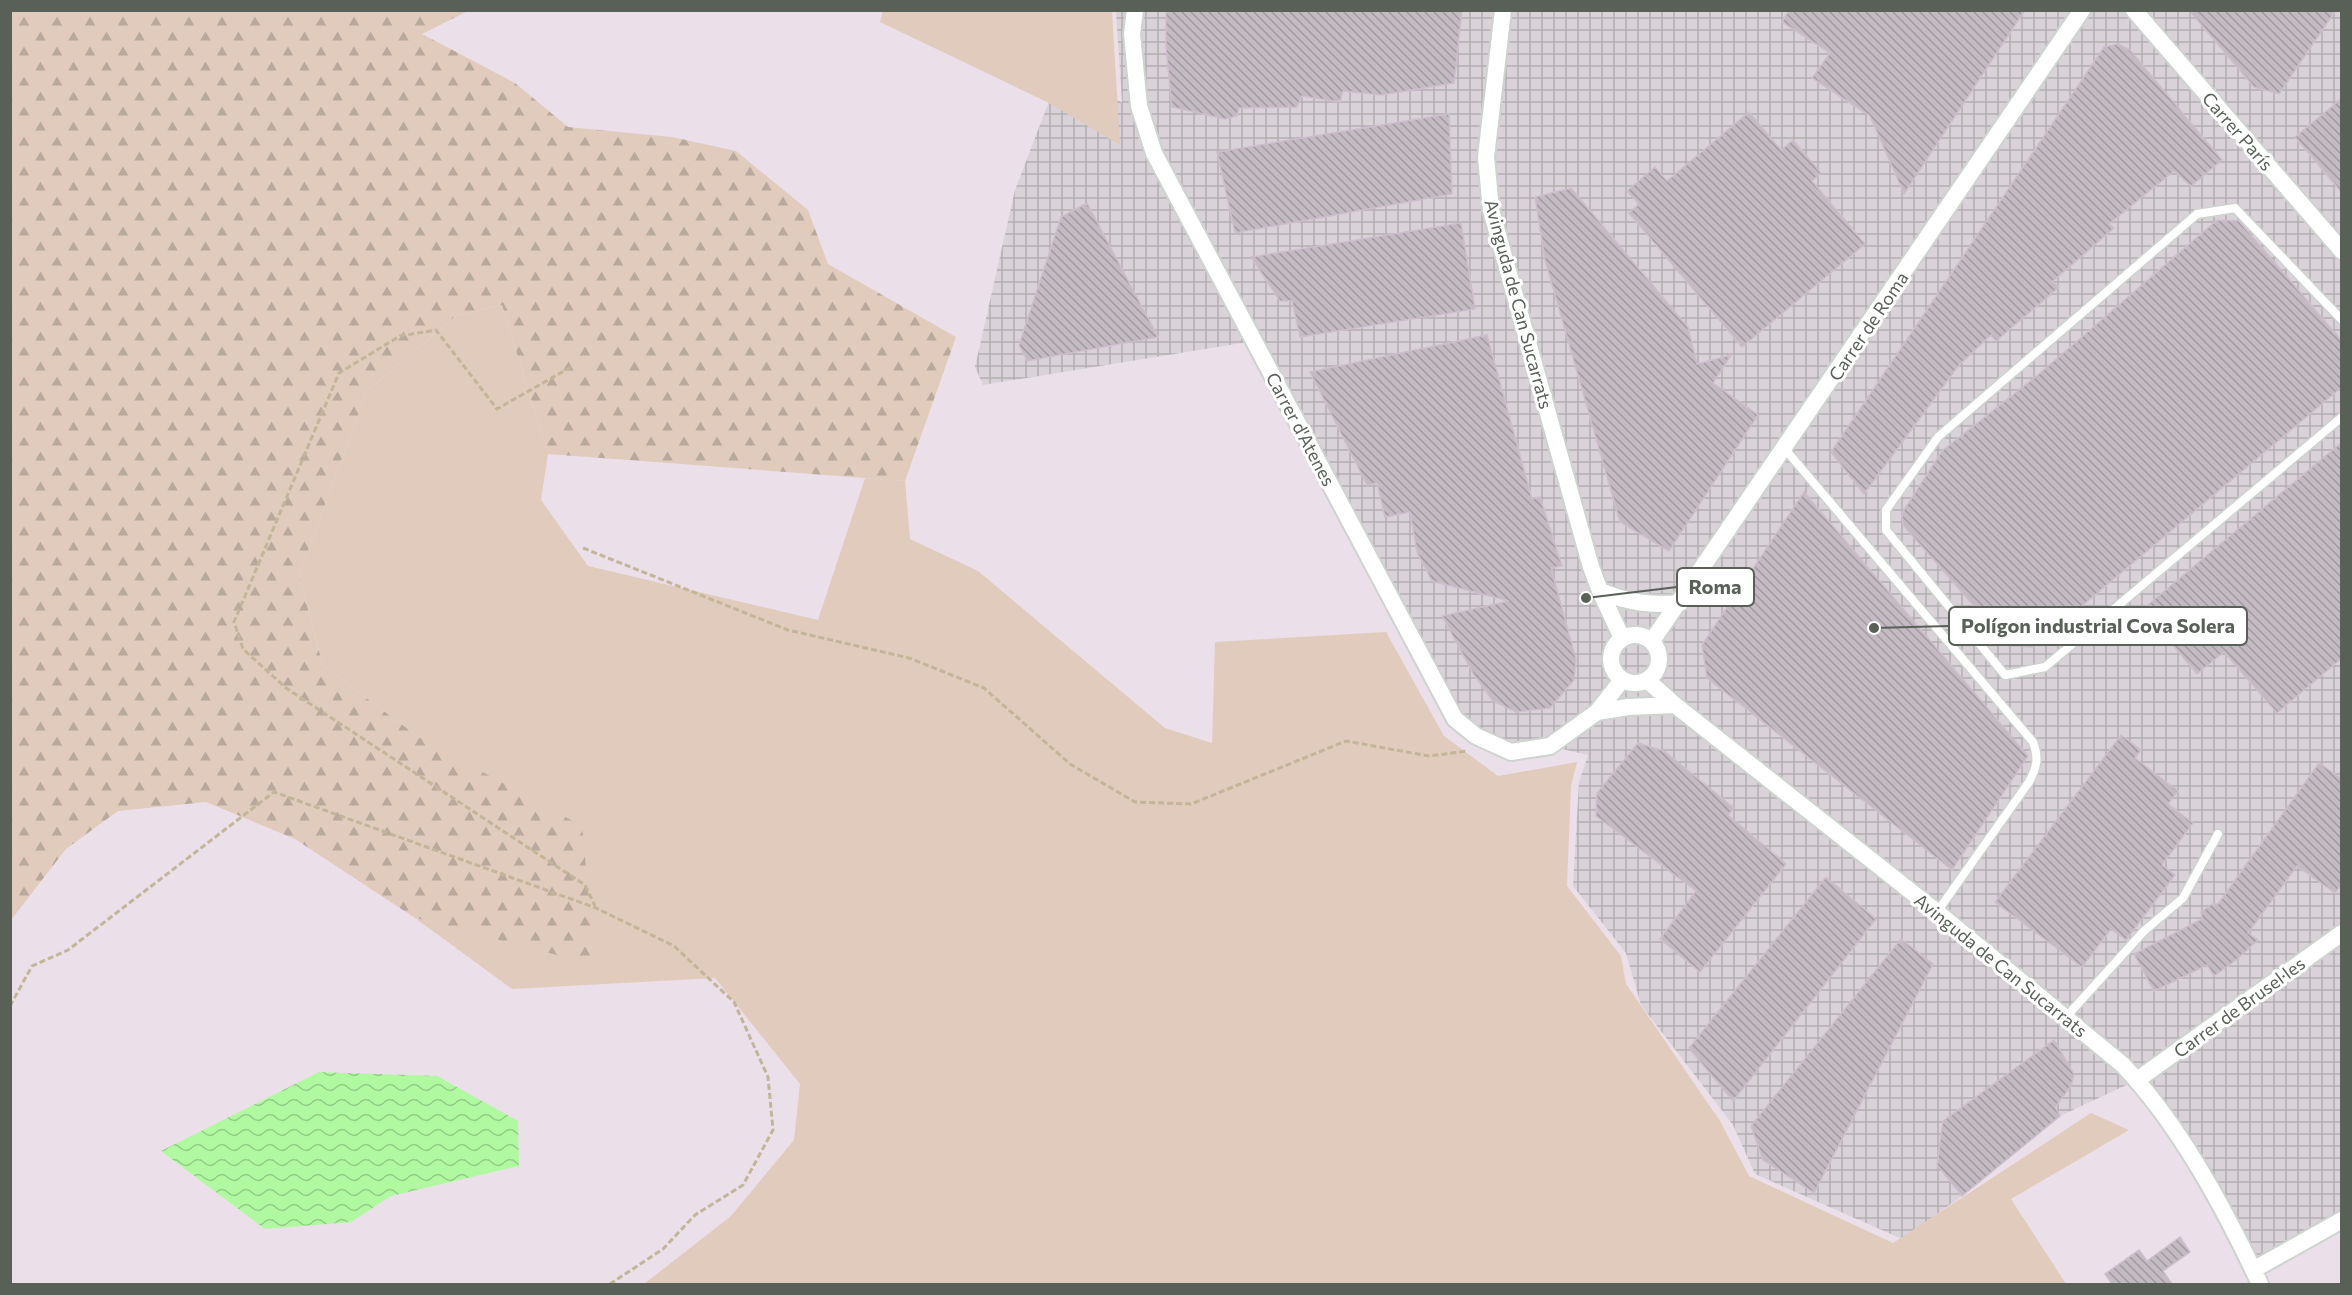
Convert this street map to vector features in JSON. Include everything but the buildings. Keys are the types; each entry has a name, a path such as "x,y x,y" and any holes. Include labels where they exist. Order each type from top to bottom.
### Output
{"street":[{"name":"Carrer d'Atenes","path":"1135,10 1132,34 1138,106 1154,153 1455,718 1476,736 1511,752 1550,746 1597,712"},
{"name":"Avinguda de Can Sucarrats","path":"1503,10 1486,157 1491,210 1600,591 1622,638"},
{"name":"Carrer de Roma","path":"1652,641 2082,10"},
{"name":"Carrer París","path":"2134,10 2342,251"},
{"path":"1600,591 1631,602 1656,605 1680,603"},
{"path":"1638,634 1652,641 1659,655 1657,671 1647,680 1637,683 1622,680 1612,667 1610,659 1616,644 1622,638 1638,634"},
{"path":"1597,712 1622,680"},
{"name":"Avinguda de Can Sucarrats","path":"1647,680 1675,705 1937,912 2116,1059 2149,1093 2222,1205 2257,1277"},
{"path":"1597,712 1628,707 1675,705"},
{"name":"Carrer de Brusel·les","path":"2137,1080 2342,933"},
{"path":"2257,1277 2342,1220"}],"lane":[{"path":"2342,320 2235,208 2197,214 1938,436 1886,510 1886,530 2005,675 2045,668 2342,417"},
{"path":"1785,449 2033,742 2037,755 2037,768 1937,912"},
{"path":"2066,1017 2144,931 2183,898 2218,834"}],"path":[{"path":"571,367 497,409 436,330 400,336 339,373 234,622 243,649 286,688 585,885 596,908"},
{"path":"583,548 788,630 909,658 984,688 1070,764 1135,802 1191,804 1346,741 1429,756 1467,752 1476,736"},
{"path":"10,1006 32,966 68,950 274,792 596,908 674,946 734,1002 768,1077 773,1130 743,1185 695,1215 663,1249 610,1284"}],"shaded area":[{"path":"1116,11 2341,11 2341,1220 2253,1270 2137,1080 2060,1116 1962,1196 1902,1239 1755,1174 1733,1125 1641,1005 1626,953 1573,886 1579,782 1588,755 1550,746 1511,752 1455,719 1254,341 983,385 975,367 1015,190 1056,83 1122,102"}],"green space":[{"path":"11,10 468,11 422,34 515,83 568,127 672,137 736,151 808,210 828,264 956,337 905,481 548,454 502,305 457,315 367,391 299,575 323,666 420,738 582,826 595,965 415,918 295,839 206,802 118,811 66,849 11,920"},
{"path":"883,10 1112,11 1120,145 1047,102 880,22"},
{"path":"502,305 548,454 541,500 588,566 818,620 865,478 905,481 910,539 978,571 1165,728 1212,743 1215,642 1386,632 1444,736 1498,776 1577,762 1571,786 1567,886 1621,956 1626,984 1720,1121 1749,1176 1893,1243 2091,1113 2129,1130 2011,1199 2066,1284 644,1284 731,1216 794,1140 800,1084 715,978 512,989 415,918 595,964 420,738 323,666 299,575 367,391 457,315"}],"water":[{"path":"319,1072 437,1076 518,1121 519,1166 391,1196 351,1222 265,1229 161,1151"}],"place":[{"name":"Roma","path":"1586,598"},
{"name":"Polígon industrial Cova Solera","path":"1874,628"}]}
